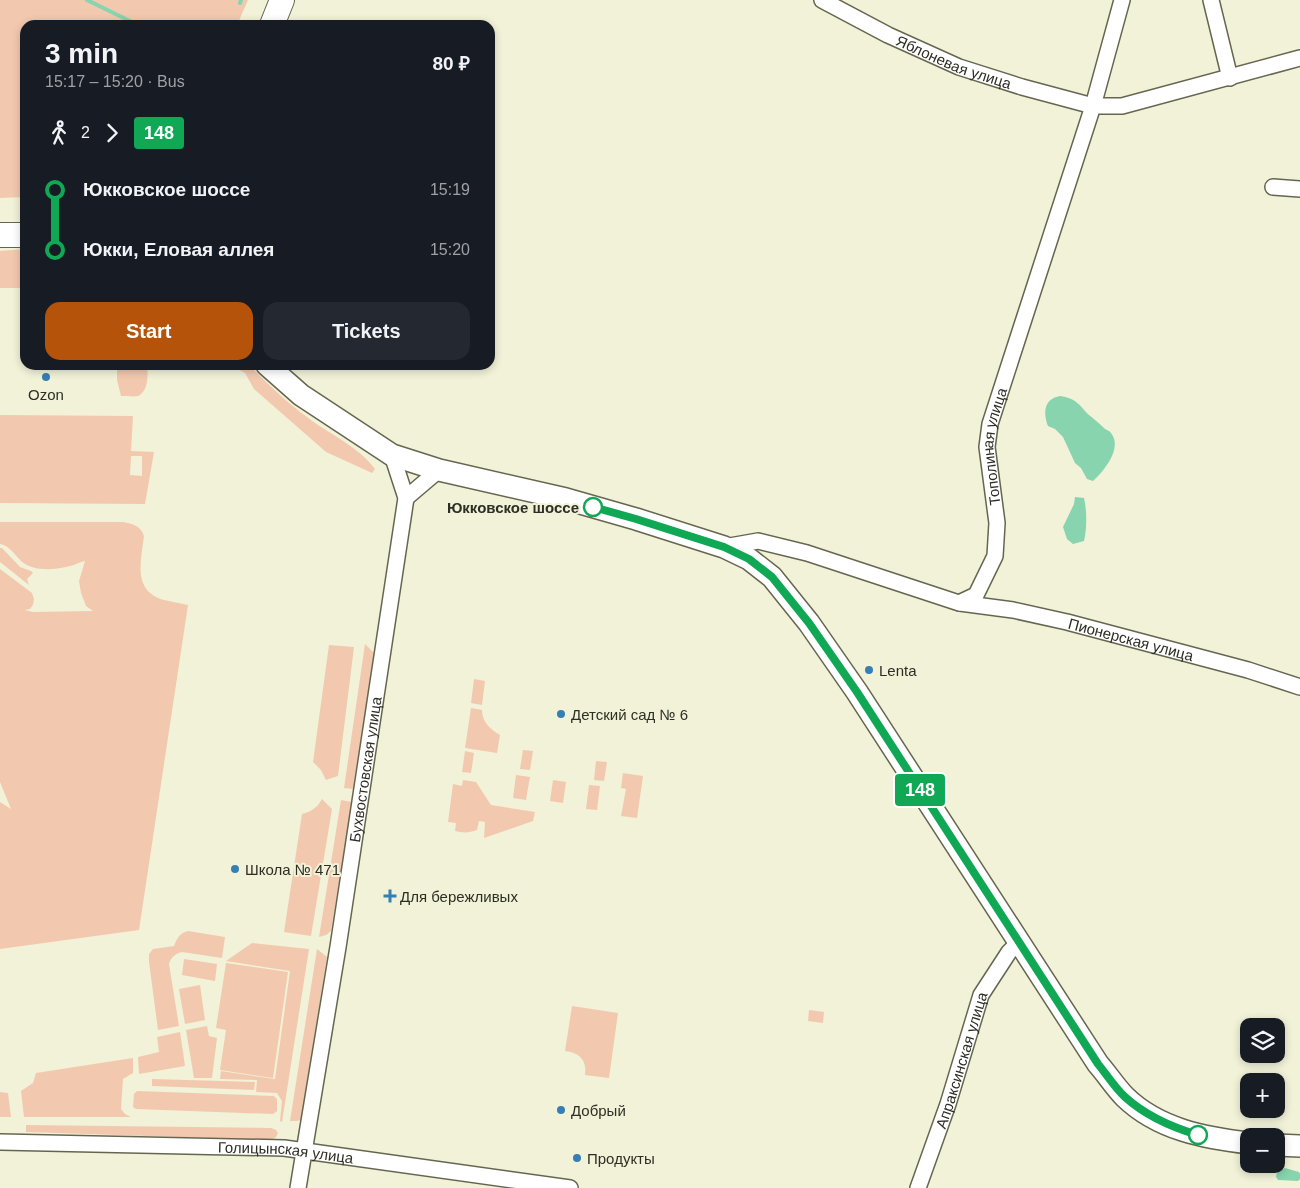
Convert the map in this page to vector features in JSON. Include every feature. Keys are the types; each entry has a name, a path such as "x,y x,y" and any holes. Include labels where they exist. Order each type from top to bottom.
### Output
{"main road":[{"path":"274,20 282,0"},
{"path":"0,235 20,235"},
{"path":"273,370 301,395 392,455 439,470 566,499 724,547 749,559 772,577 809,623 857,692 1098,1064 1125,1097 1150,1116 1176,1128 1198,1135 1240,1142"},
{"path":"1285,1145 1300,1146"}],"street":[{"name":"Яблоневая улица","path":"822,0 888,35 959,67 1022,87 1093,106 1122,106 1300,58"},
{"name":"Тополиная улица","path":"959,603 976,596 995,556 997,523 987,447 990,424 1093,106 1122,0"},
{"path":"1211,0 1230,78"},
{"path":"1273,187 1300,190"},
{"name":"Бухвостовская улица","path":"298,1188 338,947 406,498 392,455"},
{"path":"406,498 439,470"},
{"path":"724,547 758,541 807,553 959,603"},
{"name":"Пионерская улица","path":"959,603 1014,610 1067,622 1248,670 1296,686"},
{"path":"1296,686 1300,699"},
{"name":"Апраксинская улица","path":"918,1188 948,1104 981,995 996,974 1008,952 1019,942"},
{"name":"Голицынская улица","path":"0,1142 284,1148 570,1188"}],"shaded area":[{"path":"0,0 248,0 239,20 20,20 20,197 0,198"},
{"path":"20,249 20,288 0,288 0,251"},
{"path":"117,370 148,370 146,386 142,394 138,396 121,396 117,380"},
{"path":"240,370 254,370 292,405 352,447 375,469 372,473 326,452 254,389 245,373"},
{"path":"1060,396 1077,402 1089,415 1110,432 1114,439 1115,445 1111,459 1093,481 1087,479 1081,468 1075,463 1063,437 1055,429 1048,426 1046,407 1051,400"},
{"path":"0,415 133,416 131,451 154,452 145,504 0,503","holes":["131,456 142,456 142,476 130,475"]},
{"path":"1075,497 1084,498 1086,525 1084,541 1073,544 1067,539 1063,527 1074,504"},
{"path":"0,522 130,523 140,529 144,536 141,574 147,590 154,596 164,600 188,605 139,930 0,949 0,802 11,809 0,782 0,569 32,593 33,605 30,609 25,610 33,612 93,611 86,606 79,581 85,561 51,569 26,565 9,548 0,544"},
{"path":"0,548 20,567 33,573 27,579 29,585 0,562"},
{"path":"365,644 374,653 353,789 344,788"},
{"path":"329,645 354,647 338,776 326,780 321,770 313,762"},
{"path":"474,679 485,681 482,705 471,703"},
{"path":"471,708 482,710 483,718 487,725 500,735 497,753 465,748"},
{"path":"523,750 533,751 530,770 520,769"},
{"path":"465,751 474,753 471,773 462,772"},
{"path":"596,761 607,762 604,781 594,780"},
{"path":"623,773 643,776 637,818 621,816 626,789 621,788"},
{"path":"516,775 530,777 526,800 513,798"},
{"path":"463,780 476,782 491,805 535,812 533,821 484,838 485,822 479,821 477,830 474,831 455,831 456,823 448,822 453,784 462,786"},
{"path":"553,780 566,782 563,803 550,801"},
{"path":"589,785 600,786 597,810 586,809"},
{"path":"322,799 332,809 311,936 284,932 302,814 314,809"},
{"path":"341,800 352,802 331,931 319,937"},
{"path":"188,931 225,937 222,958 182,952 172,958 169,964 179,1026 158,1030 149,954 153,949 174,946 179,936"},
{"path":"252,943 309,949 282,1122 280,1121 282,1101 277,1093 256,1092 257,1080 220,1079 221,1071 275,1079 290,971 226,961"},
{"path":"317,949 327,957 301,1120 290,1121"},
{"path":"184,959 217,964 215,981 182,975"},
{"path":"226,963 288,972 273,1078 220,1070 226,1030 216,1028"},
{"path":"200,985 205,1020 185,1024 179,989"},
{"path":"572,1006 618,1013 609,1078 585,1075 584,1061 575,1053 565,1051"},
{"path":"809,1010 824,1012 823,1023 808,1021"},
{"path":"207,1026 209,1036 217,1038 212,1078 194,1078 186,1030"},
{"path":"180,1032 185,1066 139,1074 138,1057 159,1052 157,1037"},
{"path":"133,1058 133,1073 123,1079 121,1109 131,1117 24,1117 21,1091 33,1083 36,1073"},
{"path":"152,1079 255,1082 254,1090 152,1086"},
{"path":"137,1091 274,1096 277,1099 277,1111 273,1114 136,1109 133,1107 134,1094"},
{"path":"0,1092 8,1093 11,1117 0,1117"},
{"path":"26,1125 271,1128 278,1133 271,1140 26,1132"},
{"path":"1285,1168 1300,1174 1298,1181 1278,1180 1277,1173 1285,1173"}],"waterway":[{"path":"87,0 128,20"}],"bus line":[{"name":"148","path":"593,507 724,547 749,559 772,577 809,623 857,692 1098,1064 1125,1097 1150,1116 1176,1128 1198,1135"}],"place":[{"name":"Ozon","path":"46,377"},
{"name":"Юкковское шоссе","path":"593,507"},
{"name":"Lenta","path":"869,670"},
{"name":"Детский сад № 6","path":"561,714"},
{"name":"Школа № 471","path":"235,869"},
{"name":"Для бережливых","path":"390,896"},
{"name":"Добрый","path":"561,1110"},
{"name":"Продукты","path":"577,1158"}]}
